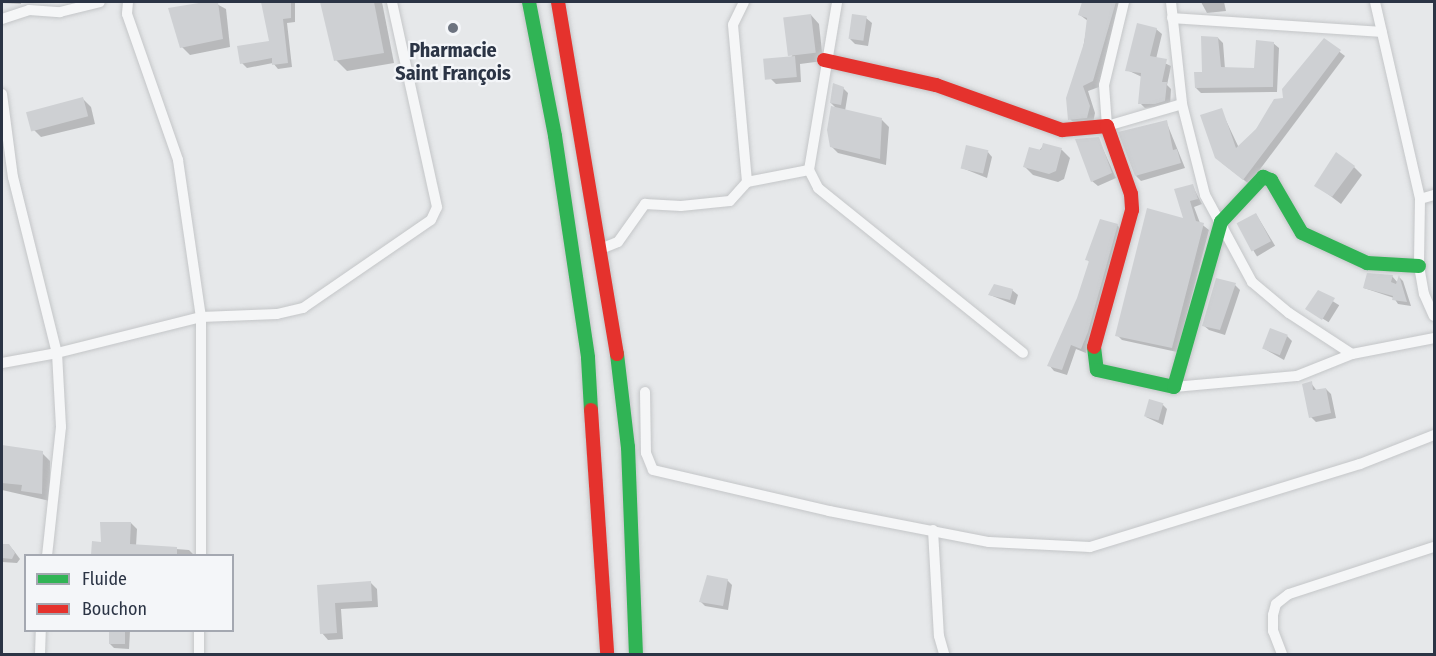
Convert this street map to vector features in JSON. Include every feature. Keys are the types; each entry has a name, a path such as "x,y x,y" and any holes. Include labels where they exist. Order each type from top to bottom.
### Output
{"main road":[{"path":"529,2 555,136 588,358 607,654"},
{"path":"558,2 603,248 628,447 636,654"},
{"path":"824,60 936,85 1062,130 1107,126 1109,139 1131,194 1132,210 1092,354 1097,370 1174,387 1221,222 1263,177 1271,180 1302,233 1366,263 1419,266"}],"street":[{"path":"2,19 29,10 60,12 100,2"},
{"path":"128,2 127,14 178,160 201,317 201,554"},
{"path":"2,363 57,353 201,317 277,314 303,308 431,220 437,207 392,2"},
{"path":"744,2 733,25 747,182"},
{"path":"837,2 824,60 808,170 818,188 1023,353"},
{"path":"1124,2 1104,85 1107,126 1182,104"},
{"path":"1171,2 1182,104 1205,195 1252,282 1289,312 1352,354"},
{"path":"1375,2 1420,199 1419,266 1429,293 1434,316"},
{"path":"1172,18 1382,32"},
{"path":"2,94 13,177 57,353 61,427 48,554"},
{"path":"603,248 618,242 645,204 681,206 730,201 747,182 808,170"},
{"path":"1420,199 1434,195"},
{"path":"1174,387 1297,376 1352,354 1434,338"},
{"path":"645,392 646,453 653,470 829,511 989,542 1090,547 1360,464 1434,435"},
{"path":"933,530 939,636 944,654"},
{"path":"1282,654 1274,631 1273,615 1276,604 1289,594 1434,547"},
{"path":"40,654 42,632"},
{"path":"199,632 199,654"}],"building":[{"path":"218,2 223,39 180,48 168,8"},
{"path":"261,2 291,2 291,18 283,19 288,63 272,65 272,58 240,64 237,46 269,41"},
{"path":"320,2 374,2 384,53 334,61"},
{"path":"1082,2 1116,2 1093,81 1083,86 1090,106 1087,118 1068,120 1066,98 1084,43 1087,18 1078,15"},
{"path":"811,14 816,53 788,56 783,17"},
{"path":"852,14 867,16 863,41 849,39"},
{"path":"1137,23 1157,28 1150,56 1167,59 1162,82 1167,82 1165,101 1155,104 1138,104 1141,73 1125,71"},
{"path":"1201,36 1218,37 1221,67 1254,68 1256,40 1274,42 1273,87 1195,88 1194,72 1202,72"},
{"path":"1324,38 1341,50 1243,180 1215,158 1200,115 1222,108 1236,148 1256,129 1274,99 1283,98 1282,89"},
{"path":"795,56 797,77 765,80 763,59"},
{"path":"833,83 844,87 841,105 830,103"},
{"path":"83,97 88,116 31,132 26,112"},
{"path":"831,106 882,118 880,159 830,147 827,130"},
{"path":"1167,120 1173,150 1177,149 1181,163 1135,176 1118,132"},
{"path":"1099,137 1112,173 1091,182 1075,139"},
{"path":"1043,143 1062,148 1056,171 1049,174 1023,167 1029,147 1041,150"},
{"path":"966,145 988,150 983,174 961,168"},
{"path":"1336,152 1355,166 1332,197 1314,186"},
{"path":"1193,184 1198,199 1190,201 1196,221 1204,223 1172,348 1115,336 1147,208 1183,218 1174,189"},
{"path":"1256,213 1271,241 1252,252 1237,223"},
{"path":"1100,219 1118,224 1088,332 1081,349 1071,345 1062,370 1047,366 1077,298 1089,261 1085,260"},
{"path":"1367,273 1393,275 1391,282 1396,284 1399,275 1407,302 1392,300 1393,296 1363,288"},
{"path":"1216,278 1236,283 1220,330 1202,326"},
{"path":"994,284 1013,289 1010,300 988,295"},
{"path":"1318,290 1335,298 1322,320 1305,309"},
{"path":"1270,328 1288,335 1280,355 1262,349"},
{"path":"1312,381 1313,390 1326,388 1331,413 1309,418 1302,384"},
{"path":"1149,399 1163,403 1158,420 1144,416"},
{"path":"2,445 43,451 42,494 21,491 22,485 2,483"},
{"path":"100,522 131,522 130,544 177,547 177,554 91,554 92,541 101,542"},
{"path":"2,544 9,544 15,553 12,559 2,558"},
{"path":"707,575 728,579 723,606 699,602"},
{"path":"371,581 372,601 335,603 337,633 320,634 317,585"},
{"path":"109,632 125,632 125,644 109,644"}],"traffic: fast":[{"path":"529,2 555,136 588,358 591,410"},
{"path":"1094,347 1097,370 1174,387 1221,222 1263,177 1271,180 1302,233 1367,263 1419,266"},
{"path":"617,354 628,447 636,654"}],"traffic: jam":[{"path":"558,2 617,354"},
{"path":"824,60 936,85 1062,130 1107,126 1131,194 1132,210 1094,347"},
{"path":"591,410 607,654"}],"place":[{"name":"Pharmacie Saint François","path":"453,28"}]}
